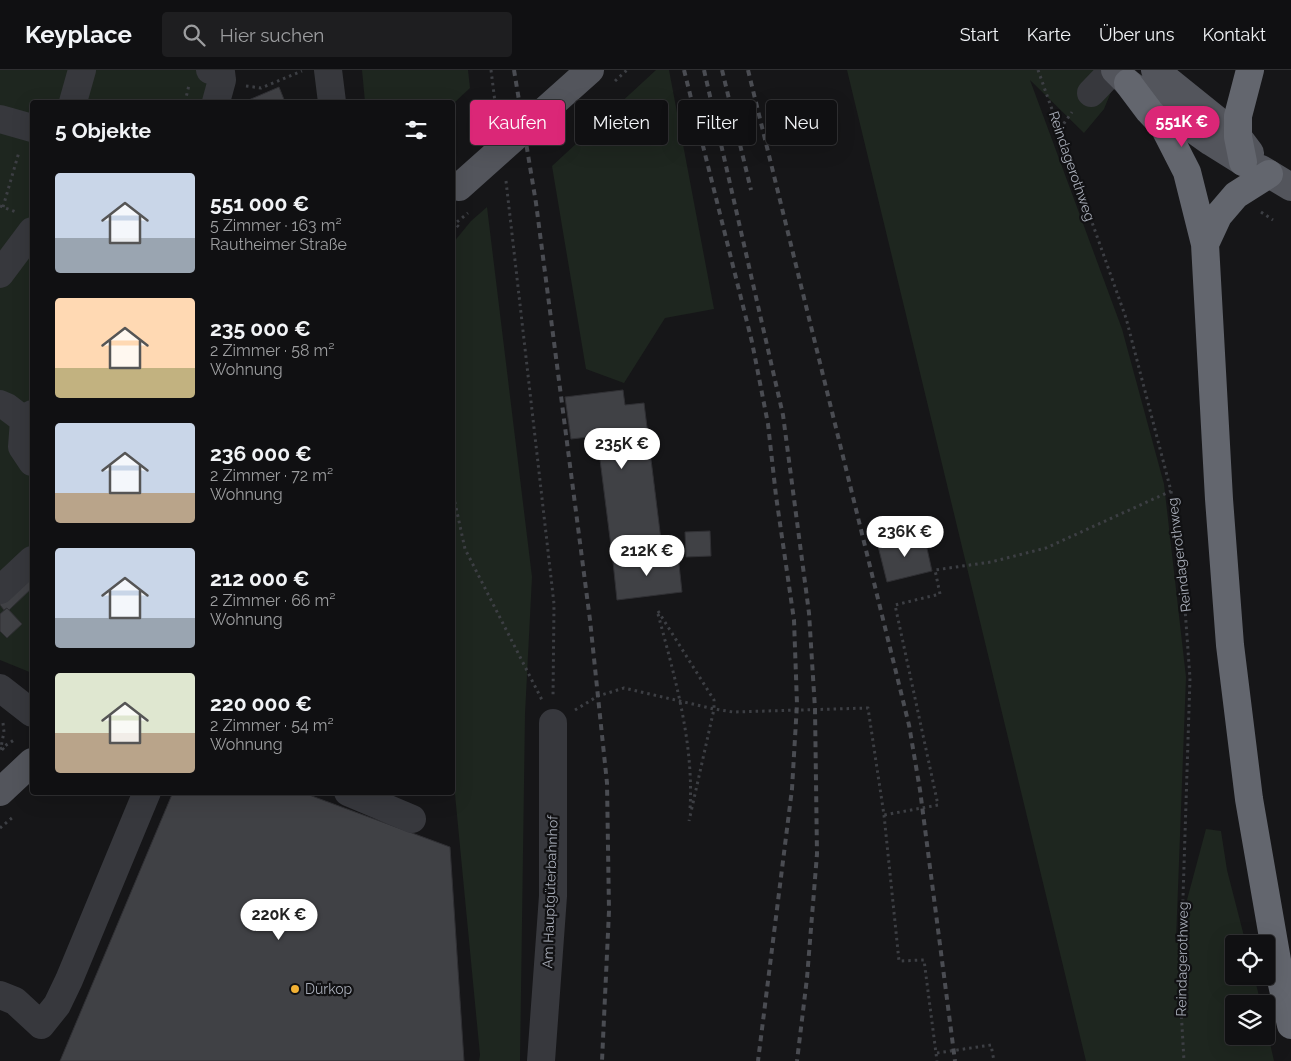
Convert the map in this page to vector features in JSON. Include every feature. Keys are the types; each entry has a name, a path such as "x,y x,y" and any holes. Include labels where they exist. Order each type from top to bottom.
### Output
{"highway":[{"path":"1205,244 1218,216 1236,195 1265,169 1238,116 1250,70"},
{"path":"1119,74 1164,127 1187,172 1205,244 1218,489 1230,645 1249,799 1278,966 1291,1025"}],"main road":[{"path":"460,198 590,70"},
{"path":"1155,70 1265,169"},
{"path":"1119,74 1203,136 1265,169"},
{"path":"0,792 30,764"}],"street":[{"path":"74,100 82,70"},
{"path":"328,70 332,100"},
{"path":"1091,93 1119,74"},
{"path":"0,119 30,127"},
{"path":"0,274 30,234"},
{"path":"0,404 28,417 22,447 30,459"},
{"path":"0,590 30,562"},
{"path":"0,688 30,711"},
{"name":"Am Hauptgüterbahnhof","path":"541,1061 553,896 553,723"},
{"path":"41,1025 57,1005 69,980 146,795"},
{"path":"355,795 412,819"},
{"path":"0,995 15,1001 41,1025"},
{"path":"0,1015 28,1024 41,1025"}],"path":[{"path":"218,79 261,88 305,70"},
{"path":"491,70 495,100"},
{"name":"Reindagerothweg","path":"1038,70 1126,318 1171,491 1184,596 1190,678 1180,991 1184,1061"},
{"path":"3,207 30,127"},
{"path":"505,175 554,604 553,723"},
{"path":"455,216 460,198"},
{"path":"455,224 460,228"},
{"path":"884,815 938,805 895,605 940,594 936,570 990,562 1046,548 1171,491"},
{"path":"455,503 465,549 553,723"},
{"path":"658,611 714,700 714,709 689,821 691,781 681,701 658,611"},
{"path":"553,723 598,696 624,688 733,712 868,708 884,815 899,961 924,960 938,1061"},
{"path":"1,748 4,732 2,719"},
{"path":"1,748 16,739"},
{"path":"936,1053 991,1045 994,1061"}],"shaded area":[{"path":"0,70 229,70 236,78 230,100 30,100 30,672 0,660"},
{"path":"362,70 468,70 470,88 455,102 455,100 365,100"},
{"path":"656,70 669,70 678,118 678,145 683,145 714,309 665,318 624,383 586,369 552,166 575,145 668,145 668,100 624,100"},
{"path":"847,70 1120,70 1104,109 1084,133 1030,80 1122,329 1164,484 1186,677 1176,941 1206,829 1221,831 1227,870 1244,935 1225,935 1225,985 1256,985 1259,995 1225,995 1225,1045 1270,1045 1274,1061 1086,1061"},
{"path":"487,207 532,577 525,714 520,1061 479,1061 480,1055 455,794 455,241 471,221"}],"building":[{"path":"279,87 284,100 249,100"},
{"path":"623,390 625,405 644,403 663,556 613,562 597,436 571,439 565,397"},
{"path":"710,531 711,556 686,557 685,532"},
{"path":"924,535 932,571 887,582 878,546"},
{"path":"678,555 682,592 617,600 613,562"},
{"path":"26,578 30,582 30,590 9,610 7,608 4,610 0,602"},
{"path":"7,608 22,624 7,638 0,631 0,614"},
{"path":"172,795 309,795 450,847 464,1061 60,1061"}],"railway":[{"path":"514,70 536,203 590,620 607,783 609,911 602,1061"},
{"path":"684,70 752,342 768,424 776,496 794,620 797,704 792,789 758,1061"},
{"path":"704,70 783,415 809,613 815,709 817,854 807,978 797,1061"},
{"path":"722,70 751,190"},
{"path":"748,70 909,725 920,790 955,1061"}],"place":[{"name":"Dürkop","path":"295,989"}]}
